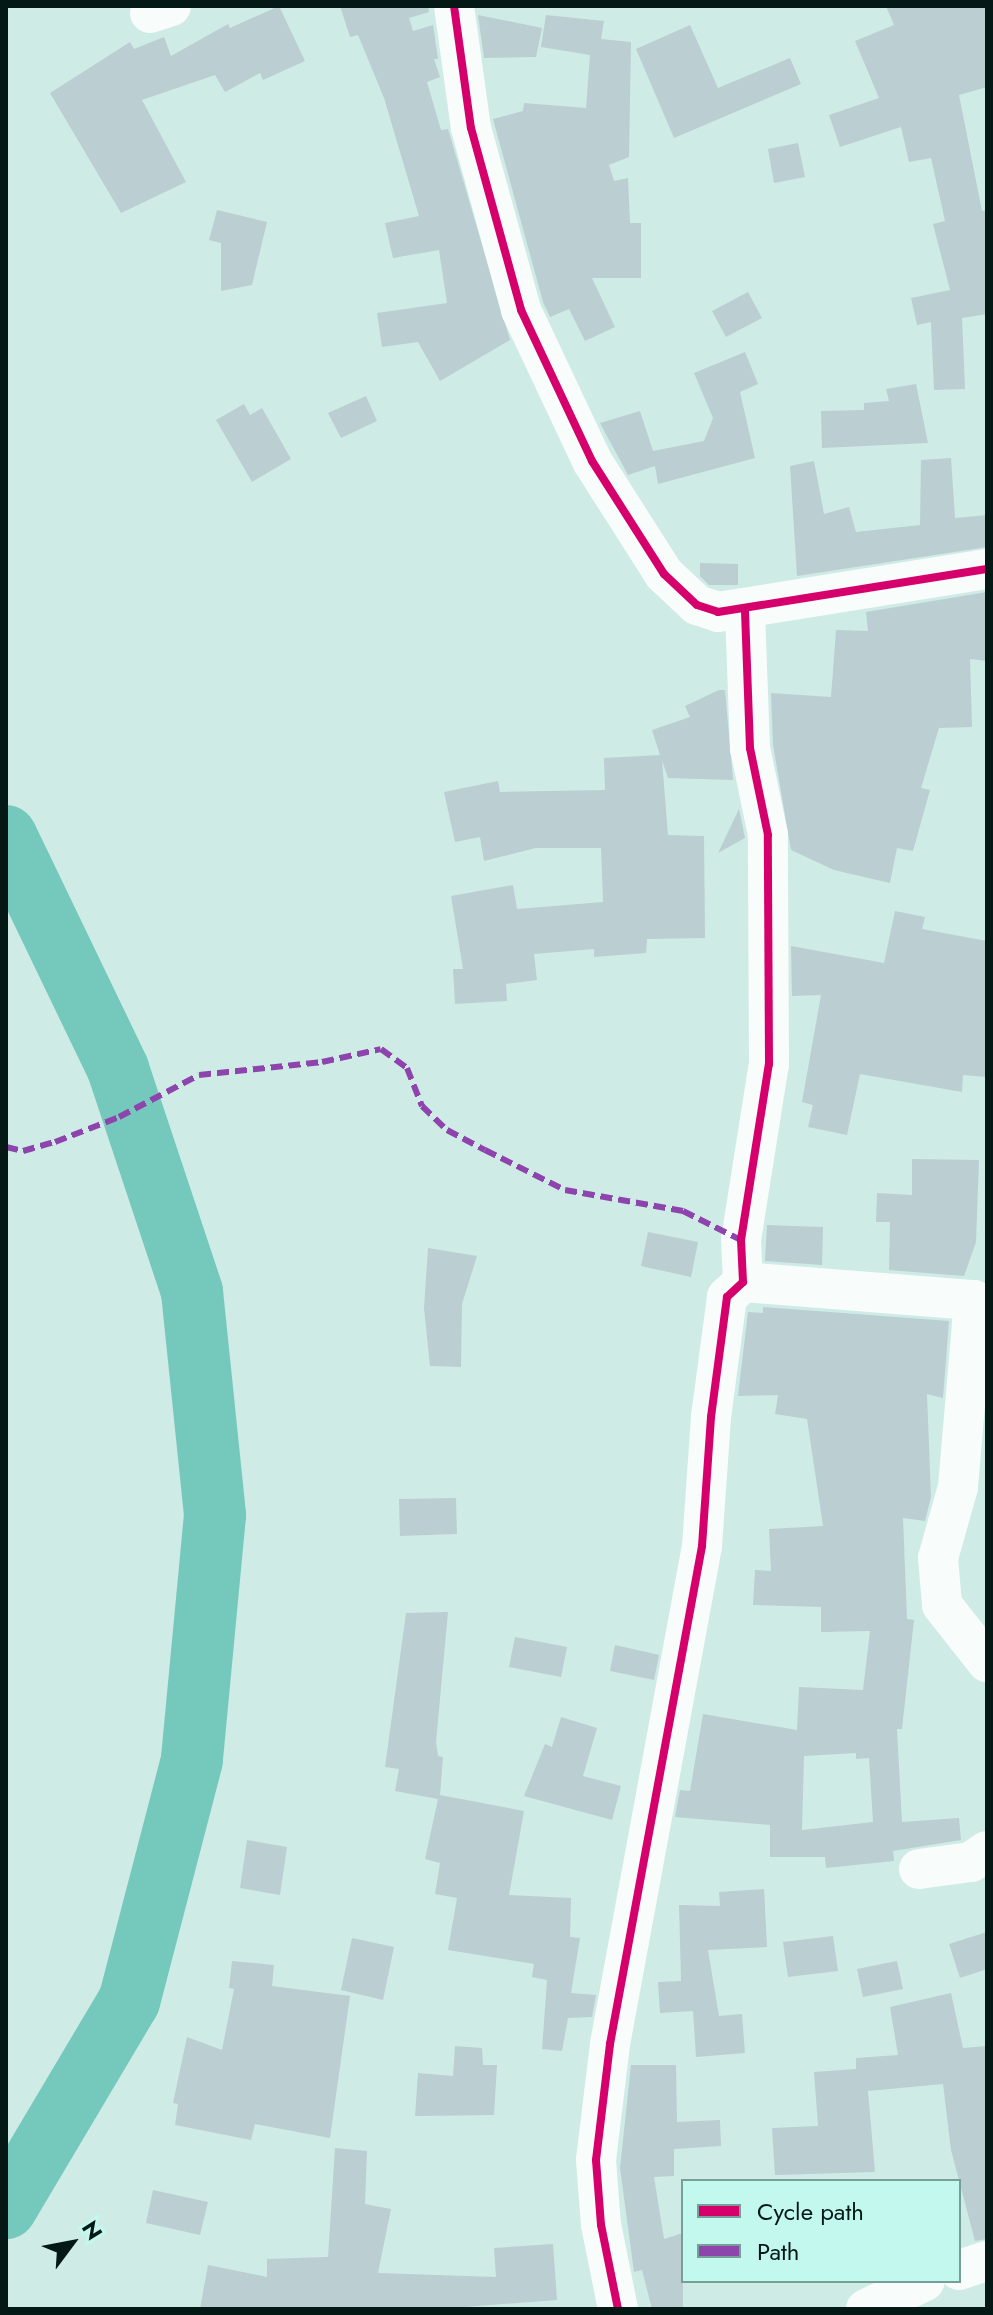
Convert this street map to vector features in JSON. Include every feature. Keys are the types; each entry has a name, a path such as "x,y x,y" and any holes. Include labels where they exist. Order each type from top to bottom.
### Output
{"street":[{"path":"454,6 471,128 500,245 553,382 592,461 664,574 697,605 718,612 745,611 987,569"},
{"path":"743,1282 741,1240 769,1064 768,835 750,748 745,611"},
{"path":"618,2309 601,2225 596,2160 608,2058 702,1546 711,1417 727,1297 743,1282 974,1300 958,1487 938,1558 942,1605 987,1662"},
{"path":"919,1869 971,1862 987,1851"},
{"path":"961,2269 987,2261"},
{"path":"866,2309 921,2283"}],"building":[{"path":"279,6 305,61 263,80 260,73 225,92 215,75 142,100 186,182 121,213 50,93 130,42 134,49 164,37 171,56 228,24 230,28"},
{"path":"340,6 428,6 429,12 409,18 413,31 433,25 438,59 434,59 440,77 427,82 441,130 448,129 510,340 440,381 418,342 382,347 377,313 447,303 439,250 393,258 385,223 419,216 384,98 358,35 350,37"},
{"path":"886,6 987,6 987,87 959,95 982,211 987,210 987,314 962,318 965,389 934,390 931,322 917,325 911,298 950,290 933,224 945,221 931,158 909,162 901,127 840,147 829,115 879,98 855,41 894,25"},
{"path":"478,15 542,28 536,57 484,58"},
{"path":"546,15 604,21 601,39 631,42 629,157 609,165 614,181 628,178 630,223 641,223 641,278 592,278 615,327 585,341 569,309 550,317 543,302 493,119 523,111 524,103 586,108 590,55 541,47"},
{"path":"690,25 718,88 790,58 801,84 674,138 636,49"},
{"path":"798,143 805,177 774,183 768,149"},
{"path":"217,210 267,222 252,285 221,291 221,243 209,240"},
{"path":"748,292 762,318 726,337 712,311"},
{"path":"745,352 758,384 740,392 755,458 658,484 655,466 628,475 600,423 640,411 653,451 704,441 713,418 694,373"},
{"path":"916,384 928,443 822,448 821,411 864,410 864,403 889,401 886,389"},
{"path":"366,396 377,421 341,438 328,413"},
{"path":"244,404 250,415 262,408 291,459 252,482 216,420"},
{"path":"951,458 955,518 987,515 987,547 797,576 790,466 814,461 824,514 849,507 856,532 920,525 921,460"},
{"path":"700,563 738,564 738,585 709,585 700,576"},
{"path":"987,592 987,661 970,659 972,727 939,728 921,788 930,790 913,851 897,848 890,883 834,870 791,850 773,745 771,693 831,697 836,630 868,631 866,612"},
{"path":"725,690 733,780 668,778 662,760 668,835 704,836 705,938 647,939 646,953 594,957 594,949 534,954 537,980 506,984 507,1001 455,1004 453,969 463,969 451,896 513,885 517,909 603,902 601,848 536,848 484,861 480,837 455,842 444,792 498,781 500,792 605,790 604,758 660,755 652,730 690,717 685,706"},
{"path":"739,809 745,838 718,853"},
{"path":"895,911 925,917 922,929 987,941 987,1077 963,1075 962,1092 860,1074 847,1135 808,1127 813,1105 802,1102 821,995 792,996 791,946 884,963"},
{"path":"912,1159 979,1160 976,1242 964,1276 889,1270 890,1222 876,1222 877,1193 912,1195"},
{"path":"767,1225 823,1227 822,1265 765,1261"},
{"path":"648,1232 698,1242 691,1277 641,1266"},
{"path":"428,1248 477,1256 462,1304 461,1367 430,1366 424,1308"},
{"path":"763,1307 949,1321 943,1398 927,1394 931,1497 925,1521 903,1518 907,1619 914,1620 902,1729 897,1729 902,1822 959,1818 961,1840 893,1851 894,1861 826,1868 825,1857 770,1857 770,1825 675,1817 680,1790 690,1791 703,1714 797,1730 799,1687 863,1690 870,1631 821,1632 821,1607 753,1605 755,1570 771,1571 769,1529 823,1526 807,1419 775,1414 778,1395 738,1396 748,1312 763,1313","holes":["856,1753 856,1759 869,1758 873,1822 802,1830 804,1756"]},
{"path":"456,1498 457,1534 400,1536 399,1499"},
{"path":"448,1612 436,1742 438,1756 443,1757 440,1795 524,1811 509,1895 571,1898 570,1937 580,1938 571,1993 596,1995 592,2017 568,2018 562,2051 542,2049 547,1980 532,1977 534,1964 448,1950 457,1898 435,1894 440,1863 425,1859 438,1799 395,1791 399,1769 385,1767 406,1613"},
{"path":"515,1637 567,1647 561,1677 509,1667"},
{"path":"615,1645 659,1655 654,1680 610,1671"},
{"path":"561,1717 597,1728 583,1776 621,1786 612,1820 524,1796 545,1744 552,1747"},
{"path":"247,1840 287,1847 280,1895 240,1888"},
{"path":"764,1889 767,1947 708,1950 719,2016 742,2014 745,2053 696,2057 693,2011 660,2013 658,1982 681,1981 679,1905 720,1906 719,1892"},
{"path":"987,1932 987,1969 960,1978 949,1944"},
{"path":"833,1936 838,1971 788,1977 783,1942"},
{"path":"352,1938 394,1947 383,2000 341,1990"},
{"path":"232,1961 274,1965 272,1986 350,1996 330,2138 255,2124 251,2140 175,2125 178,2104 173,2103 187,2037 222,2050 234,1989 229,1988"},
{"path":"897,1961 903,1989 863,1997 857,1969"},
{"path":"951,1993 963,2048 987,2046 987,2239 975,2241 951,2150 943,2084 868,2091 875,2172 775,2175 772,2128 818,2126 814,2072 856,2069 856,2058 898,2055 890,2007"},
{"path":"455,2046 482,2048 483,2065 497,2065 494,2115 415,2116 418,2073 453,2076"},
{"path":"631,2065 676,2065 677,2122 720,2120 721,2146 674,2149 674,2176 654,2177 664,2239 681,2234 683,2309 652,2309 642,2270 634,2272 620,2168"},
{"path":"335,2148 367,2151 365,2204 391,2209 378,2273 496,2277 494,2248 553,2244 557,2300 465,2307 200,2309 208,2265 267,2277 267,2259 328,2257"},
{"path":"153,2190 208,2202 200,2235 146,2223"}],"waterway":[{"path":"6,836 118,1069 192,1292 215,1515 192,1760 129,2001 6,2208"}],"marked path":[{"path":"6,1147 23,1151 55,1142 119,1117 199,1075 322,1062 381,1049 407,1068 422,1106 447,1130 565,1190 683,1211 741,1240"}],"cycle path":[{"path":"454,6 471,128 521,310 592,461 664,574 697,605 718,612 987,569"},
{"path":"618,2309 601,2225 596,2160 610,2044 702,1546 711,1417 727,1297 743,1282 741,1240 769,1064 768,835 750,748 745,611"}]}
